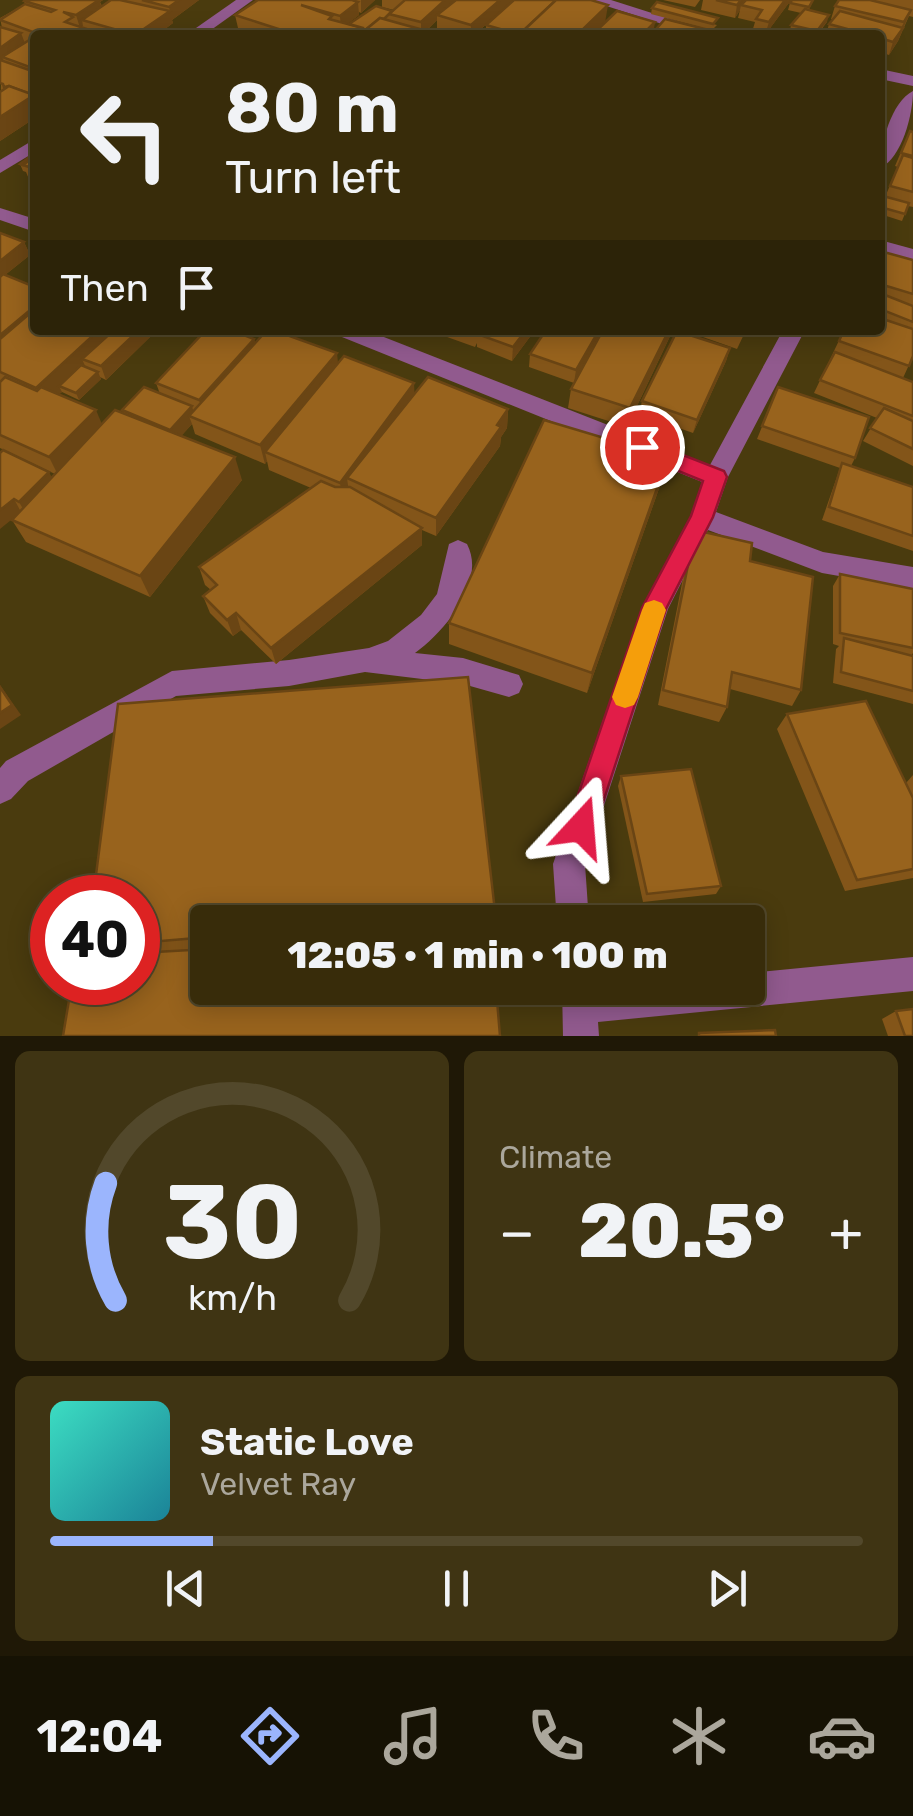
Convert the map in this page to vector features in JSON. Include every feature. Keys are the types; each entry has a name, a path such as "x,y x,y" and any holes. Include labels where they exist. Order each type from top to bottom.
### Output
{"street":[{"path":"201,30 246,0"},
{"path":"596,0 696,30"},
{"path":"885,75 913,81"},
{"path":"885,153 913,96"},
{"path":"0,168 30,147"},
{"path":"0,214 30,224"},
{"path":"885,248 913,256"},
{"path":"357,335 716,477"},
{"path":"573,905 569,864 654,608 702,517 716,477 791,335"},
{"path":"702,517 822,562 913,578"},
{"path":"0,789 18,771 172,684 288,673 394,654 423,630 452,592 458,551"},
{"path":"365,660 463,671 509,684"},
{"path":"580,1010 913,974"}],"building":[{"path":"99,0 76,15 63,12 73,17 65,22 90,30 30,31 0,20 25,4 55,10 24,1"},
{"path":"111,0 170,11 142,30 117,30 82,20"},
{"path":"142,0 179,0 169,7"},
{"path":"258,0 352,0 358,2 340,16 301,5 332,16 329,19 363,28 282,30 235,15"},
{"path":"405,0 445,0 421,22 389,14"},
{"path":"456,0 500,0 471,25 437,15"},
{"path":"514,0 556,0 524,30 486,25"},
{"path":"556,0 591,0 608,5 582,30 524,30"},
{"path":"746,0 785,0 769,22 756,19 762,10 741,5"},
{"path":"813,0 809,7 790,3"},
{"path":"839,0 870,0 911,10 904,22 835,6"},
{"path":"657,2 718,18 713,24 652,8"},
{"path":"376,6 392,11 365,30 349,24"},
{"path":"805,9 829,15 818,30 791,25"},
{"path":"617,11 655,22 647,30 597,30"},
{"path":"840,11 903,28 893,42 885,40 885,30 851,30 829,24"},
{"path":"380,18 423,30 365,30"},
{"path":"665,19 705,29 704,30 655,30"},
{"path":"0,27 21,33 0,48"},
{"path":"30,40 30,67 2,57"},
{"path":"0,60 30,70 30,94 0,83"},
{"path":"9,86 30,94 30,98 0,117 0,92"},
{"path":"910,131 913,132 913,156 901,153"},
{"path":"903,155 913,158 913,192 890,186"},
{"path":"885,197 909,203 905,214 885,208"},
{"path":"0,233 24,242 0,261"},
{"path":"885,252 913,260 913,294 885,286"},
{"path":"3,274 30,285 30,310 0,335"},
{"path":"885,295 913,306 913,322 885,311"},
{"path":"30,313 30,335 94,335 36,388 0,372 0,339"},
{"path":"885,320 913,329 913,356 909,366 839,341 842,335 885,335"},
{"path":"108,335 134,335 101,366 82,359"},
{"path":"201,335 244,335 254,339 199,400 156,383"},
{"path":"262,335 287,335 337,353 260,445 189,416"},
{"path":"480,335 522,335 513,347"},
{"path":"543,335 596,335 576,370 530,354"},
{"path":"600,335 666,335 630,408 571,389"},
{"path":"675,335 689,335 730,348 697,420 642,401"},
{"path":"835,352 913,382 913,416 820,380"},
{"path":"344,356 414,383 340,483 265,452"},
{"path":"81,365 98,372 76,393 59,386"},
{"path":"5,377 96,410 49,457 0,435 0,382"},
{"path":"428,377 508,409 497,425 501,427 436,518 347,478"},
{"path":"144,387 192,406 170,430 122,410"},
{"path":"778,387 869,417 855,458 762,426"},
{"path":"884,408 913,421 913,449 870,428"},
{"path":"115,410 235,457 140,576 12,520"},
{"path":"544,420 668,457 592,673 449,623"},
{"path":"3,450 49,472 19,502 14,499 0,510 0,453"},
{"path":"842,463 913,487 913,536 829,507"},
{"path":"321,481 335,487 350,487 422,528 271,648 236,613 227,620 203,596 217,585 199,567"},
{"path":"695,530 752,543 750,561 813,577 801,690 732,672 727,707 663,690"},
{"path":"840,574 913,589 913,648 840,633"},
{"path":"844,638 913,656 913,691 841,672"},
{"path":"468,677 494,905 190,905 190,939 160,941 160,875 96,875 118,704"},
{"path":"0,687 12,705 0,713"},
{"path":"866,701 913,798 913,869 857,880 787,714"},
{"path":"691,769 721,886 647,894 621,776"},
{"path":"190,950 190,1005 497,1005 500,1036 63,1036 68,1005 160,1005 160,952"},
{"path":"913,1009 913,1036 905,1036 896,1011"},
{"path":"775,1030 776,1036 699,1036 699,1033"}],"slow traffic":[{"path":"625,697 654,610"}],"route":[{"path":"581,827 654,608 702,517 716,477 642,447"}]}
